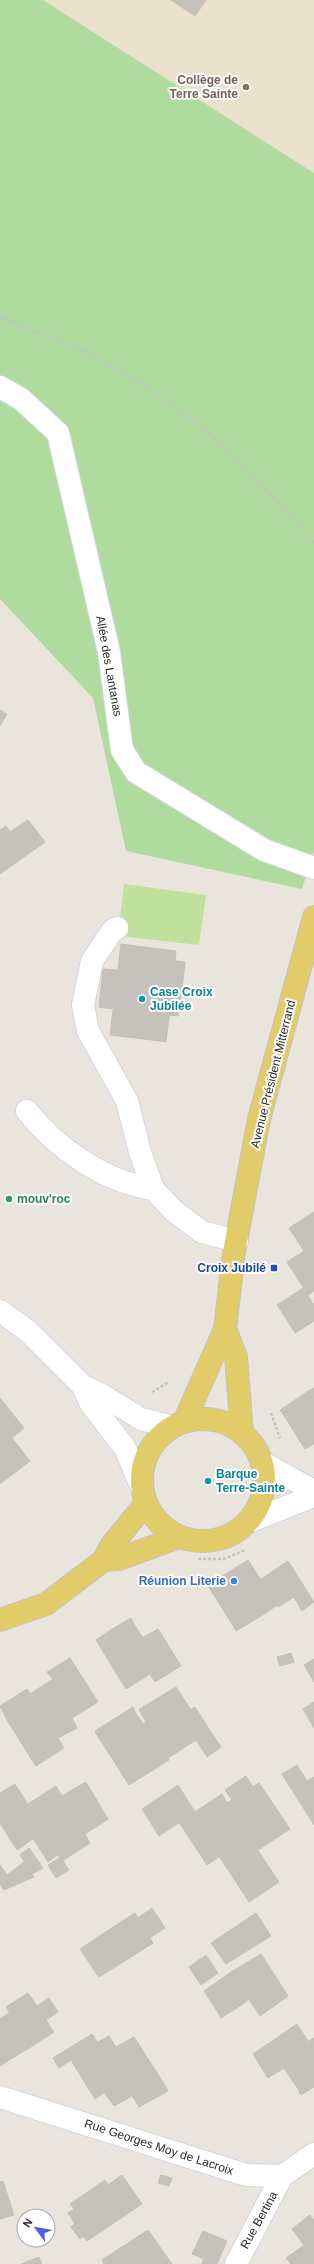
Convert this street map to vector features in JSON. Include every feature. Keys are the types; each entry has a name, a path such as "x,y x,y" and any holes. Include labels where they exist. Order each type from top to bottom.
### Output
{"main road":[{"name":"Avenue Président Mitterrand","path":"178,1424 225,1329 237,1241 259,1119 314,917"},
{"name":"Avenue Président Mitterrand","path":"225,1329 236,1357 242,1433"},
{"path":"199,1419 214,1420 229,1424 242,1433 254,1446 262,1462 264,1483 259,1504 248,1522 233,1533 216,1541 197,1542 179,1537 165,1529 153,1517 144,1495 142,1470 148,1453 158,1438 178,1424 199,1419"},
{"path":"0,1620 46,1604 104,1560 111,1546 144,1495"},
{"path":"104,1560 118,1559 179,1537"}],"street":[{"name":"Allée des Lantanas","path":"0,387 21,399 58,433 109,652 122,750 136,772 264,850 314,868"},
{"path":"118,928 112,931 92,960 83,1005 88,1031 127,1101 140,1152 153,1189 174,1211 202,1232 237,1241"},
{"path":"28,1111 41,1128 58,1144 98,1169 135,1186 153,1189"},
{"path":"0,1311 28,1331 83,1386 102,1395 141,1419 178,1424"},
{"path":"83,1386 91,1404 125,1448 144,1495"},
{"path":"262,1462 314,1491"},
{"path":"248,1522 314,1496"},
{"name":"Rue Georges Moy de Lacroix","path":"0,2097 246,2175 282,2176"},
{"path":"282,2176 314,2154"},
{"name":"Rue Bertina","path":"236,2264 282,2176"}],"path":[{"path":"0,317 85,351 149,388 204,429 238,459 314,542"},
{"path":"146,1390 152,1392 171,1381"},
{"path":"268,1406 281,1442"},
{"path":"196,1559 224,1559 241,1553 247,1548"}],"shaded area":[{"name":"Collège de Terre Sainte","path":"43,0 314,0 314,173"}],"green space":[{"path":"0,0 43,0 314,173 314,851 302,889 126,851 93,698 0,599"},
{"path":"124,884 206,895 199,945 118,936"}],"building":[{"path":"171,0 206,0 195,16"},
{"path":"0,710 7,714 0,726"},
{"path":"28,820 45,842 0,874 0,830 6,826 10,832"},
{"name":"Case Croix Jubilée","path":"121,944 176,951 175,961 185,962 182,989 173,988 168,1025 154,1024 152,1040 110,1035"},
{"path":"103,969 117,970 112,1009 99,1007"},
{"path":"173,988 182,989 178,1016 169,1015"},
{"path":"154,1024 168,1025 166,1042 152,1040"},
{"path":"314,1212 314,1291 308,1295 287,1262 304,1251 289,1228"},
{"path":"303,1288 314,1305 314,1321 295,1333 280,1309 300,1296 297,1292"},
{"path":"297,1292 300,1296 280,1309 277,1305"},
{"path":"314,1388 314,1401 308,1391"},
{"path":"308,1391 314,1401 314,1444 305,1449 283,1414 304,1401 301,1396"},
{"path":"301,1396 304,1401 283,1414 280,1410"},
{"path":"0,1398 24,1428 12,1438 0,1423"},
{"path":"0,1423 23,1452 0,1470"},
{"path":"23,1452 30,1461 0,1484 0,1470"},
{"path":"248,1560 277,1605 266,1613 263,1609 234,1627 208,1586 219,1578 225,1580 237,1572 237,1567"},
{"path":"288,1561 314,1602 302,1611 294,1597 278,1607 261,1579"},
{"path":"237,1567 237,1572 225,1580 219,1578"},
{"path":"263,1609 266,1613 236,1631 234,1627"},
{"path":"131,1618 134,1624 112,1637 109,1631"},
{"path":"134,1624 161,1667 126,1689 96,1640 109,1631 112,1637"},
{"path":"158,1629 181,1666 176,1669 153,1632"},
{"path":"153,1632 176,1669 155,1682 150,1674 161,1667 143,1637"},
{"path":"291,1653 294,1662 280,1666 277,1657"},
{"path":"70,1658 98,1702 72,1718 77,1728 58,1738 30,1694 53,1679 47,1672"},
{"path":"314,1659 314,1682 304,1665"},
{"path":"176,1687 191,1710 153,1734 146,1722 150,1719 143,1707"},
{"path":"27,1689 33,1700 25,1705 27,1708 7,1720 0,1706"},
{"path":"33,1700 61,1743 32,1760 7,1720 27,1708 25,1705"},
{"path":"314,1702 314,1728 303,1709"},
{"path":"133,1707 135,1712 97,1735 95,1731"},
{"path":"143,1707 150,1719 146,1722 139,1710"},
{"path":"195,1707 207,1726 193,1735 196,1740 168,1758 153,1734"},
{"path":"135,1712 143,1724 146,1722 169,1760 129,1785 97,1735"},
{"path":"207,1726 221,1747 207,1757 193,1735"},
{"path":"61,1743 64,1748 36,1766 32,1760"},
{"path":"297,1765 314,1792 314,1825 282,1774"},
{"path":"246,1776 253,1787 232,1800 225,1790"},
{"path":"314,1777 314,1792 307,1781"},
{"path":"86,1782 108,1819 96,1827 72,1790"},
{"path":"259,1783 290,1829 258,1850 227,1803"},
{"path":"15,1784 59,1854 48,1862 33,1838 37,1836 33,1832 13,1844 0,1823 0,1793"},
{"path":"178,1785 195,1812 159,1836 142,1809"},
{"path":"56,1786 90,1843 62,1861 28,1804"},
{"path":"72,1790 96,1827 85,1834 62,1796"},
{"path":"222,1794 227,1803 201,1820 195,1812"},
{"path":"227,1803 249,1837 207,1865 179,1822 195,1812 201,1820"},
{"path":"33,1832 37,1836 17,1850 13,1844"},
{"path":"249,1837 279,1882 249,1902 219,1856"},
{"path":"29,1848 43,1868 32,1874 20,1855"},
{"path":"61,1857 65,1864 51,1870 48,1865"},
{"path":"24,1862 34,1877 4,1890 0,1884 0,1865 7,1875"},
{"path":"65,1864 69,1870 56,1878 51,1870"},
{"path":"152,1908 165,1928 128,1952 131,1957 125,1961 107,1931 135,1913 138,1918"},
{"path":"256,1913 271,1936 226,1964 211,1943"},
{"path":"107,1931 125,1961 120,1964 116,1959 96,1973 80,1949"},
{"path":"150,1938 153,1943 131,1957 128,1952"},
{"path":"261,1954 288,1996 260,2016 231,1972"},
{"path":"206,1955 218,1973 201,1985 189,1967"},
{"path":"116,1959 120,1964 99,1977 96,1973"},
{"path":"231,1972 249,1999 243,2004 240,2000 219,2014 204,1991"},
{"path":"28,1993 37,2006 49,1998 58,2012 46,2020 51,2028 28,2043 31,2047 24,2051 7,2022 13,2018 6,2007"},
{"path":"240,2000 243,2004 221,2018 219,2014"},
{"path":"9,2013 13,2018 7,2022 3,2017"},
{"path":"3,2017 7,2022 0,2026 0,2019"},
{"path":"7,2022 24,2051 19,2054 16,2050 0,2059 0,2026"},
{"path":"297,2024 314,2050 314,2079 298,2089 284,2068 268,2078 253,2054"},
{"path":"51,2028 54,2032 31,2047 28,2043"},
{"path":"92,2034 122,2080 95,2099 71,2060 59,2068 53,2058"},
{"path":"109,2036 116,2047 134,2037 161,2079 133,2097 98,2042"},
{"path":"314,2038 314,2050 309,2041"},
{"path":"16,2050 19,2054 0,2066 0,2059"},
{"path":"161,2079 168,2091 139,2107 133,2097"},
{"path":"314,2079 314,2087 301,2095 298,2089"},
{"path":"122,2080 132,2096 114,2106 104,2092"},
{"path":"122,2175 142,2204 87,2241 83,2236 80,2239 71,2227 75,2224 68,2213 74,2209 70,2204 105,2180 108,2185"},
{"path":"161,2175 172,2178 169,2186 158,2183"},
{"path":"3,2181 14,2215 0,2219 0,2182"},
{"path":"310,2215 314,2220 314,2264 307,2264 309,2263 299,2249 304,2245 292,2229"},
{"path":"148,2230 153,2237 113,2264 104,2264 102,2260"},
{"path":"203,2231 227,2241 217,2264 202,2264 204,2259 192,2254"},
{"path":"153,2237 172,2264 113,2264"},
{"path":"299,2249 309,2263 291,2264 286,2258"},
{"path":"39,2257 42,2264 21,2264"}],"place":[{"name":"Collège de Terre Sainte","path":"246,87"},
{"name":"Case Croix Jubilée","path":"142,999"},
{"name":"mouv'roc","path":"9,1199"},
{"name":"Croix Jubilé","path":"274,1268"},
{"name":"Barque Terre-Sainte","path":"208,1481"},
{"name":"Réunion Literie","path":"234,1581"}]}
